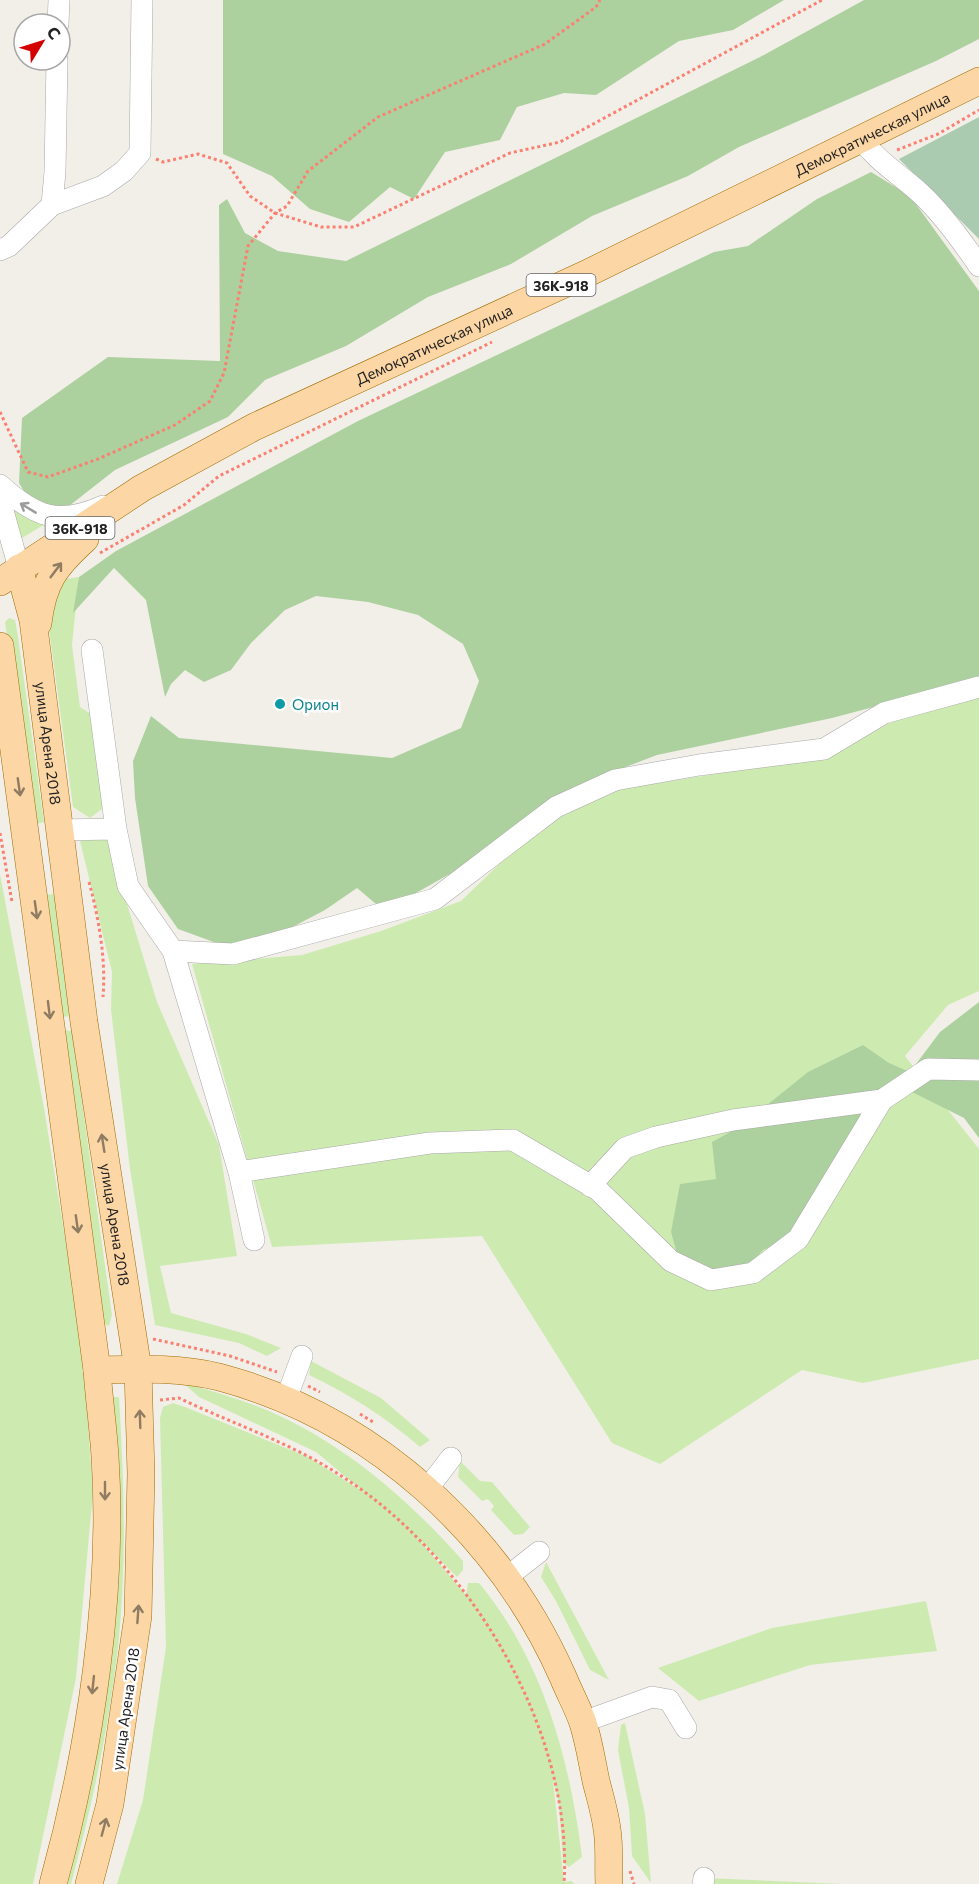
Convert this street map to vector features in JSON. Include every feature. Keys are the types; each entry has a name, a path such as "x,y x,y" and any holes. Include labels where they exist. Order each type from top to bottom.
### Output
{"main road":[{"name":"Демократическая улица","path":"10,575 142,488 254,427 586,274 868,148 979,81"},
{"path":"36,645 44,587 56,568 142,488"},
{"name":"улица Арена 2018","path":"10,575 29,602 58,830 75,868 84,1022 138,1369 141,1474 138,1616 110,1804 89,1884"},
{"path":"0,646 97,1370 105,1457 105,1575 90,1716 53,1884"},
{"path":"0,705 13,743"},
{"path":"97,1370 138,1369 217,1377 289,1390 328,1421 381,1453 428,1488 474,1536 507,1577 543,1634 583,1722 607,1830 609,1884"}],"street":[{"path":"0,250 9,246 52,205 103,186 124,171 140,153 142,0"},
{"path":"52,205 55,172 57,72"},
{"path":"868,148 921,193 965,245 979,266"},
{"path":"0,486 21,505 37,513 56,518 86,513 142,488"},
{"path":"0,500 10,575"},
{"path":"92,650 116,829 128,886 173,951 238,1172 254,1240"},
{"path":"173,951 233,954 435,899 556,807 615,780 699,765 824,749 884,713 979,687"},
{"path":"58,830 116,829"},
{"path":"30,867 75,868"},
{"path":"238,1172 430,1143 513,1140 590,1186 671,1261 711,1280 753,1273 798,1239 882,1100 928,1069 979,1070"},
{"path":"590,1186 625,1148 656,1137 733,1120 882,1100"},
{"path":"289,1390 302,1356"},
{"path":"428,1488 451,1458"},
{"path":"507,1577 539,1552"},
{"path":"583,1722 652,1697 669,1700 686,1728"}],"path":[{"path":"0,412 28,472 48,477 98,459 175,425 210,400 224,373 248,246 275,213 287,206 308,171 378,117 545,44 596,7 600,0"},
{"path":"140,153 163,162 198,154 227,163 250,196 275,213 321,227 354,227 510,153 560,142 822,0"},
{"path":"868,148 938,134 979,110"},
{"path":"97,554 184,506 219,476 496,340"},
{"path":"75,868 95,905 105,973 101,1008"},
{"path":"151,1336 155,1341 230,1356 289,1390 330,1398"},
{"path":"156,1406 160,1400 179,1398 327,1466 395,1515 428,1547 460,1586 503,1648 534,1715 560,1803 564,1884"},
{"path":"358,1413 376,1425"},
{"path":"628,1860 634,1884"}],"green space":[{"path":"223,0 784,0 733,30 679,41 596,95 564,93 517,107 500,140 445,152 414,199 390,187 349,222 310,209 272,176 223,154"},
{"path":"864,0 979,0 979,39 936,61 739,147 688,176 592,216 511,264 428,297 346,346 265,380 228,417 115,470 69,506 46,508 30,501 19,483 22,418 108,357 220,361 219,205 227,199 245,233 278,251 346,261 760,57"},
{"path":"979,117 979,239 899,159"},
{"path":"871,172 910,196 979,291 979,679 832,718 657,755 576,786 526,820 473,861 407,898 376,904 357,888 325,910 281,933 222,945 178,929 148,886 135,798 133,761 151,716 179,738 392,758 461,728 479,681 463,644 418,615 368,602 316,596 285,610 251,643 231,670 204,682 185,670 171,684 165,697 146,600 114,568 73,613 79,577 116,551 358,421 714,252 748,246 817,199"},
{"path":"12,508 47,523 22,538 18,536"},
{"path":"79,577 72,645 80,707 91,714 103,799 102,809 90,818 73,807 47,614 59,580"},
{"path":"9,618 15,620 18,637 44,822 33,825 5,622"},
{"path":"979,692 979,991 948,1005 905,1056 979,1149 979,1359 863,1383 802,1370 660,1464 612,1443 482,1236 272,1247 192,964 302,955 381,931 461,901 548,817 601,792 829,756 915,709"},
{"path":"111,837 124,894 157,1002 219,1145 237,1256 160,1266 171,1313 246,1334 281,1348 267,1356 239,1343 155,1325 130,1169 111,1010 112,972 80,841"},
{"path":"0,874 44,1108 82,1343 93,1492 76,1678 33,1884 0,1884"},
{"path":"54,894 71,1016 61,1017 44,895"},
{"path":"979,1002 979,1138 964,1118 910,1091 874,1096 789,1238 763,1250 750,1264 720,1276 678,1257 671,1232 680,1184 716,1179 712,1142 741,1126 808,1072 863,1045 889,1063 910,1072 940,1032"},
{"path":"63,1030 72,1031 112,1315 109,1326 104,1324"},
{"path":"311,1361 381,1398 430,1440 420,1447 367,1407 309,1375"},
{"path":"182,1382 269,1411 324,1440 350,1457 398,1495 463,1561 463,1570 457,1577 414,1534 466,1595 468,1583 479,1583 501,1613 537,1678 561,1748 577,1821 582,1857 569,1867 563,1863 559,1803 553,1780 564,1882 571,1881 575,1884 117,1884 143,1800 166,1647 160,1418 163,1407 173,1403 185,1407 308,1457 365,1493 316,1452 199,1397"},
{"path":"108,1397 119,1397 124,1522 121,1616 105,1737 86,1825 71,1884 61,1884 70,1855"},
{"path":"460,1461 480,1481 492,1482 530,1527 523,1534 514,1535 491,1510 494,1506 488,1499 482,1501 458,1477"},
{"path":"546,1562 609,1680 590,1670 556,1601 541,1577"},
{"path":"926,1601 937,1651 810,1665 699,1701 658,1668 772,1628"},
{"path":"625,1723 645,1814 651,1883 632,1856 629,1808 618,1750 621,1725"},
{"path":"704,1878 844,1884 703,1884"}],"place":[{"name":"Орион","path":"280,704"}]}
